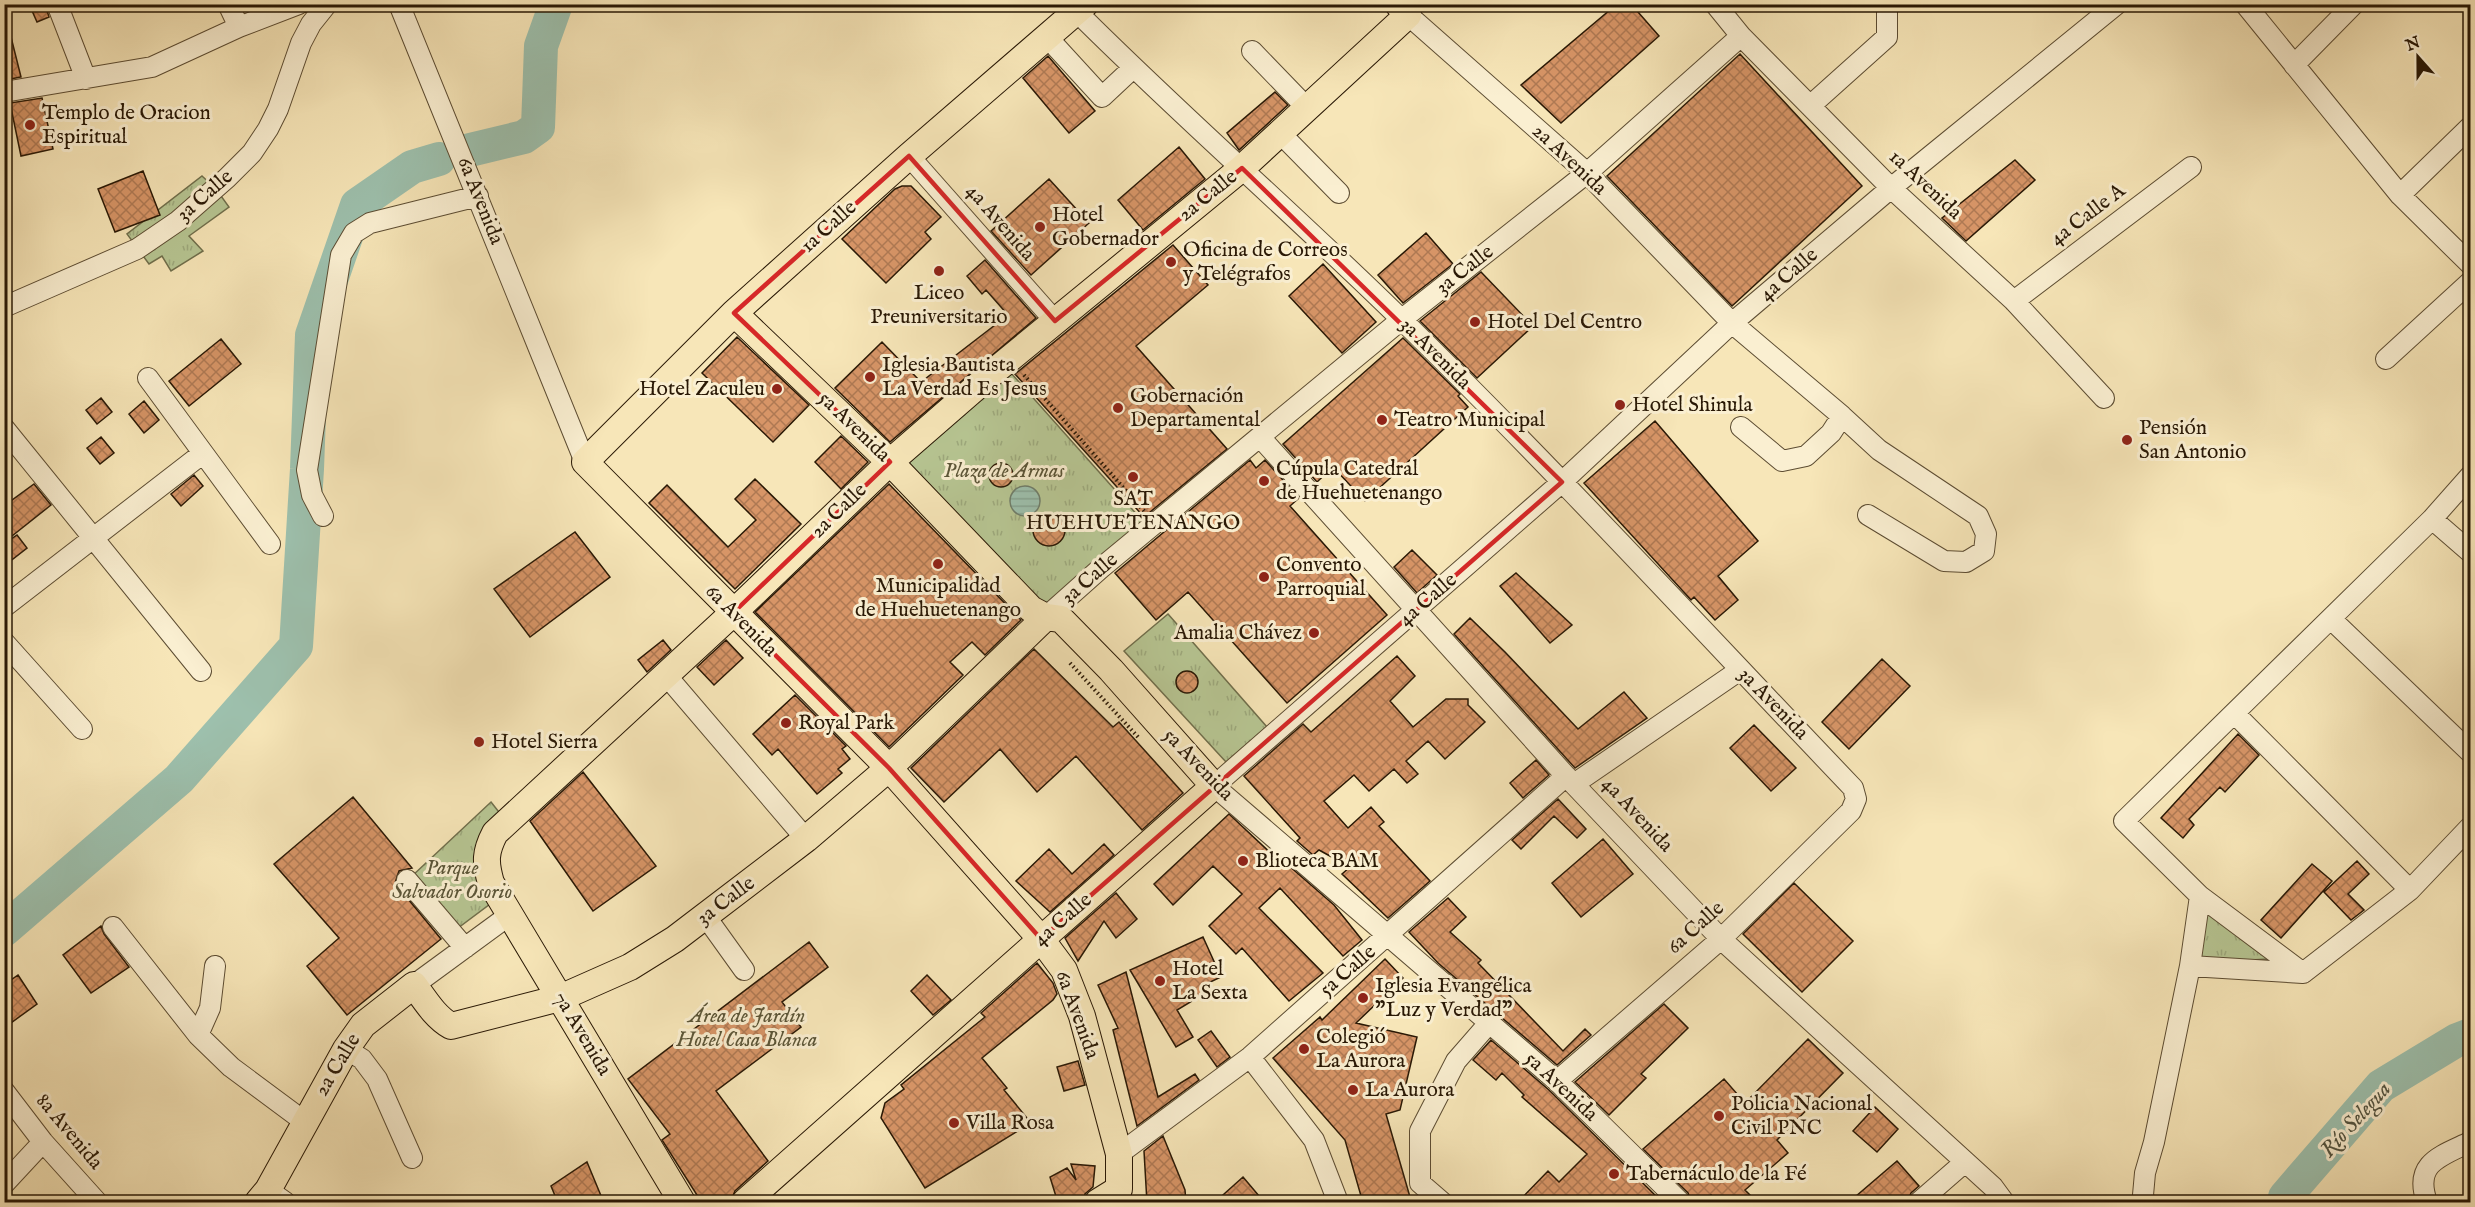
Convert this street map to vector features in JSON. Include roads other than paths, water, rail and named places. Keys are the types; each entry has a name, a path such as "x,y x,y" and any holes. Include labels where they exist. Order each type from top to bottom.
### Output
{"main road":[{"name":"1a Calle","path":"585,462 734,313 909,156 1047,37 1077,7"},
{"name":"2a Calle","path":"485,864 486,849 495,833 733,613 890,462 1010,358 1242,168 1307,108 1403,10"},
{"name":"5a Avenida","path":"734,313 890,462 1031,609 1046,617 1061,619 1111,670 1214,786"},
{"name":"6a Avenida","path":"585,462 889,768 1041,939 1064,970 1082,1016 1119,1154 1109,1199"},
{"name":"3a Calle","path":"414,985 428,1005 453,1031 560,998 630,967 706,917 806,839 889,768 1046,617"},
{"name":"4a Calle","path":"745,1203 1214,786"},
{"name":"7a Avenida","path":"485,864 491,882 682,1203"},
{"name":"2a Calle","path":"270,1198 305,1122 346,1049 363,1025 414,985"}],"street":[{"path":"57,4 86,79"},
{"path":"228,4 239,27"},
{"path":"4,92 152,67 239,27 299,4"},
{"name":"3a Calle","path":"4,307 137,249 178,221 227,178 252,153 268,129 278,109 301,44 311,24 327,4"},
{"name":"6a Avenida","path":"399,4 585,462"},
{"name":"1a Avenida","path":"1715,4 1741,36 1891,188 2014,301 2104,398"},
{"path":"1810,106 1887,37 1887,4"},
{"name":"4a Calle","path":"1214,786 1562,482 1732,323 1891,188 2117,4"},
{"path":"2245,4 2400,195 2470,264"},
{"path":"2294,65 2354,4"},
{"name":"3a Avenida","path":"1077,7 1133,68 1242,168 1401,320 1562,482 1853,788 1856,800"},
{"name":"2a Avenida","path":"1403,10 1587,174 1732,323 1879,450 1978,516 1986,534 1984,551 1966,562 1944,561 1868,515"},
{"name":"3a Calle","path":"1046,617 1155,523 1401,320 1587,174 1741,36"},
{"path":"1047,37 1102,98 1133,68"},
{"path":"1252,51 1307,108"},
{"path":"2400,195 2470,127"},
{"path":"1280,133 1339,193"},
{"name":"4a Avenida","path":"909,156 1055,321"},
{"name":"4a Calle A","path":"2014,301 2191,167"},
{"path":"323,516 312,495 307,470 341,255 354,233 370,223 478,196"},
{"path":"2386,359 2470,282"},
{"path":"148,378 270,544"},
{"path":"1741,427 1782,461 1806,456 1831,433 1842,416"},
{"path":"4,428 201,671"},
{"name":"4a Avenida","path":"1260,437 1570,780 1721,939 1993,1187 2004,1203"},
{"path":"4,607 202,454"},
{"path":"2302,974 2200,896 2124,820 2432,519 2470,476"},
{"path":"2432,519 2470,552"},
{"path":"2331,619 2470,753"},
{"path":"4,642 82,729"},
{"name":"5a Calle","path":"1119,1154 1250,1057 1570,780 1740,670"},
{"path":"665,675 806,839"},
{"path":"2234,713 2410,890"},
{"name":"5a Avenida","path":"1214,786 1557,1081 1680,1203"},
{"name":"6a Calle","path":"1557,1081 1721,939 1851,811 1856,800"},
{"path":"2190,966 2302,974 2410,890 2470,827"},
{"path":"407,880 465,948"},
{"path":"2145,1203 2143,1195 2145,1173 2154,1142 2190,966 2200,896"},
{"name":"2a Calle","path":"414,985 511,914"},
{"path":"706,917 744,969"},
{"path":"113,927 198,1035 231,1067 305,1122"},
{"path":"198,1035 210,1008 215,966"},
{"path":"1442,1203 1420,1183 1420,1131 1456,1061 1490,1022"},
{"path":"346,1049 362,1059 378,1079 412,1158"},
{"path":"1250,1057 1314,1140 1338,1203"},
{"name":"8a Avenida","path":"4,1091 43,1142 97,1203"},
{"path":"4,1184 43,1142"},
{"path":"2427,1203 2423,1191 2424,1174 2432,1160 2470,1142"},
{"path":"1919,1203 1965,1162"}],"waterway":[{"path":"470,150 524,137 538,127 541,46 556,4"},
{"path":"4,930 179,779 296,646 307,469 312,335 357,205 412,167 439,159"},
{"name":"Río Selegua","path":"2284,1202 2285,1197 2381,1086 2457,1040 2470,1035"}],"place":[{"name":"Templo de Oracion Espiritual","path":"30,125"},
{"name":"Hotel Gobernador","path":"1040,227"},
{"name":"Oficina de Correos y Telégrafos","path":"1171,262"},
{"name":"Liceo Preuniversitario","path":"939,271"},
{"name":"Hotel Del Centro","path":"1475,322"},
{"name":"Iglesia Bautista La Verdad Es Jesus","path":"870,377"},
{"name":"Hotel Zaculeu","path":"777,389"},
{"name":"Hotel Shinula","path":"1620,405"},
{"name":"Gobernación Departamental","path":"1118,408"},
{"name":"Teatro Municipal","path":"1382,420"},
{"name":"Pensión San Antonio","path":"2127,440"},
{"name":"SAT HUEHUETENANGO","path":"1133,477"},
{"name":"Cúpula Catedral de Huehuetenango","path":"1264,481"},
{"name":"Municipalidad de Huehuetenango","path":"938,564"},
{"name":"Convento Parroquial","path":"1264,577"},
{"name":"Amalia Chávez","path":"1314,633"},
{"name":"Royal Park","path":"786,723"},
{"name":"Hotel Sierra","path":"479,742"},
{"name":"Blioteca BAM","path":"1243,861"},
{"name":"Hotel La Sexta","path":"1160,981"},
{"name":"Iglesia Evangélica \"Luz y Verdad\"","path":"1363,998"},
{"name":"Colegió La Aurora","path":"1304,1049"},
{"name":"La Aurora","path":"1353,1090"},
{"name":"Policia Nacional Civil PNC","path":"1719,1116"},
{"name":"Villa Rosa","path":"954,1123"},
{"name":"Tabernáculo de la Fé","path":"1614,1174"}],"park label":[{"name":"Plaza de Armas","path":"1004,471"},
{"name":"Parque Salvador Osorio","path":"452,880"},
{"name":"Área de Jardín Hotel Casa Blanca","path":"747,1028"}]}
